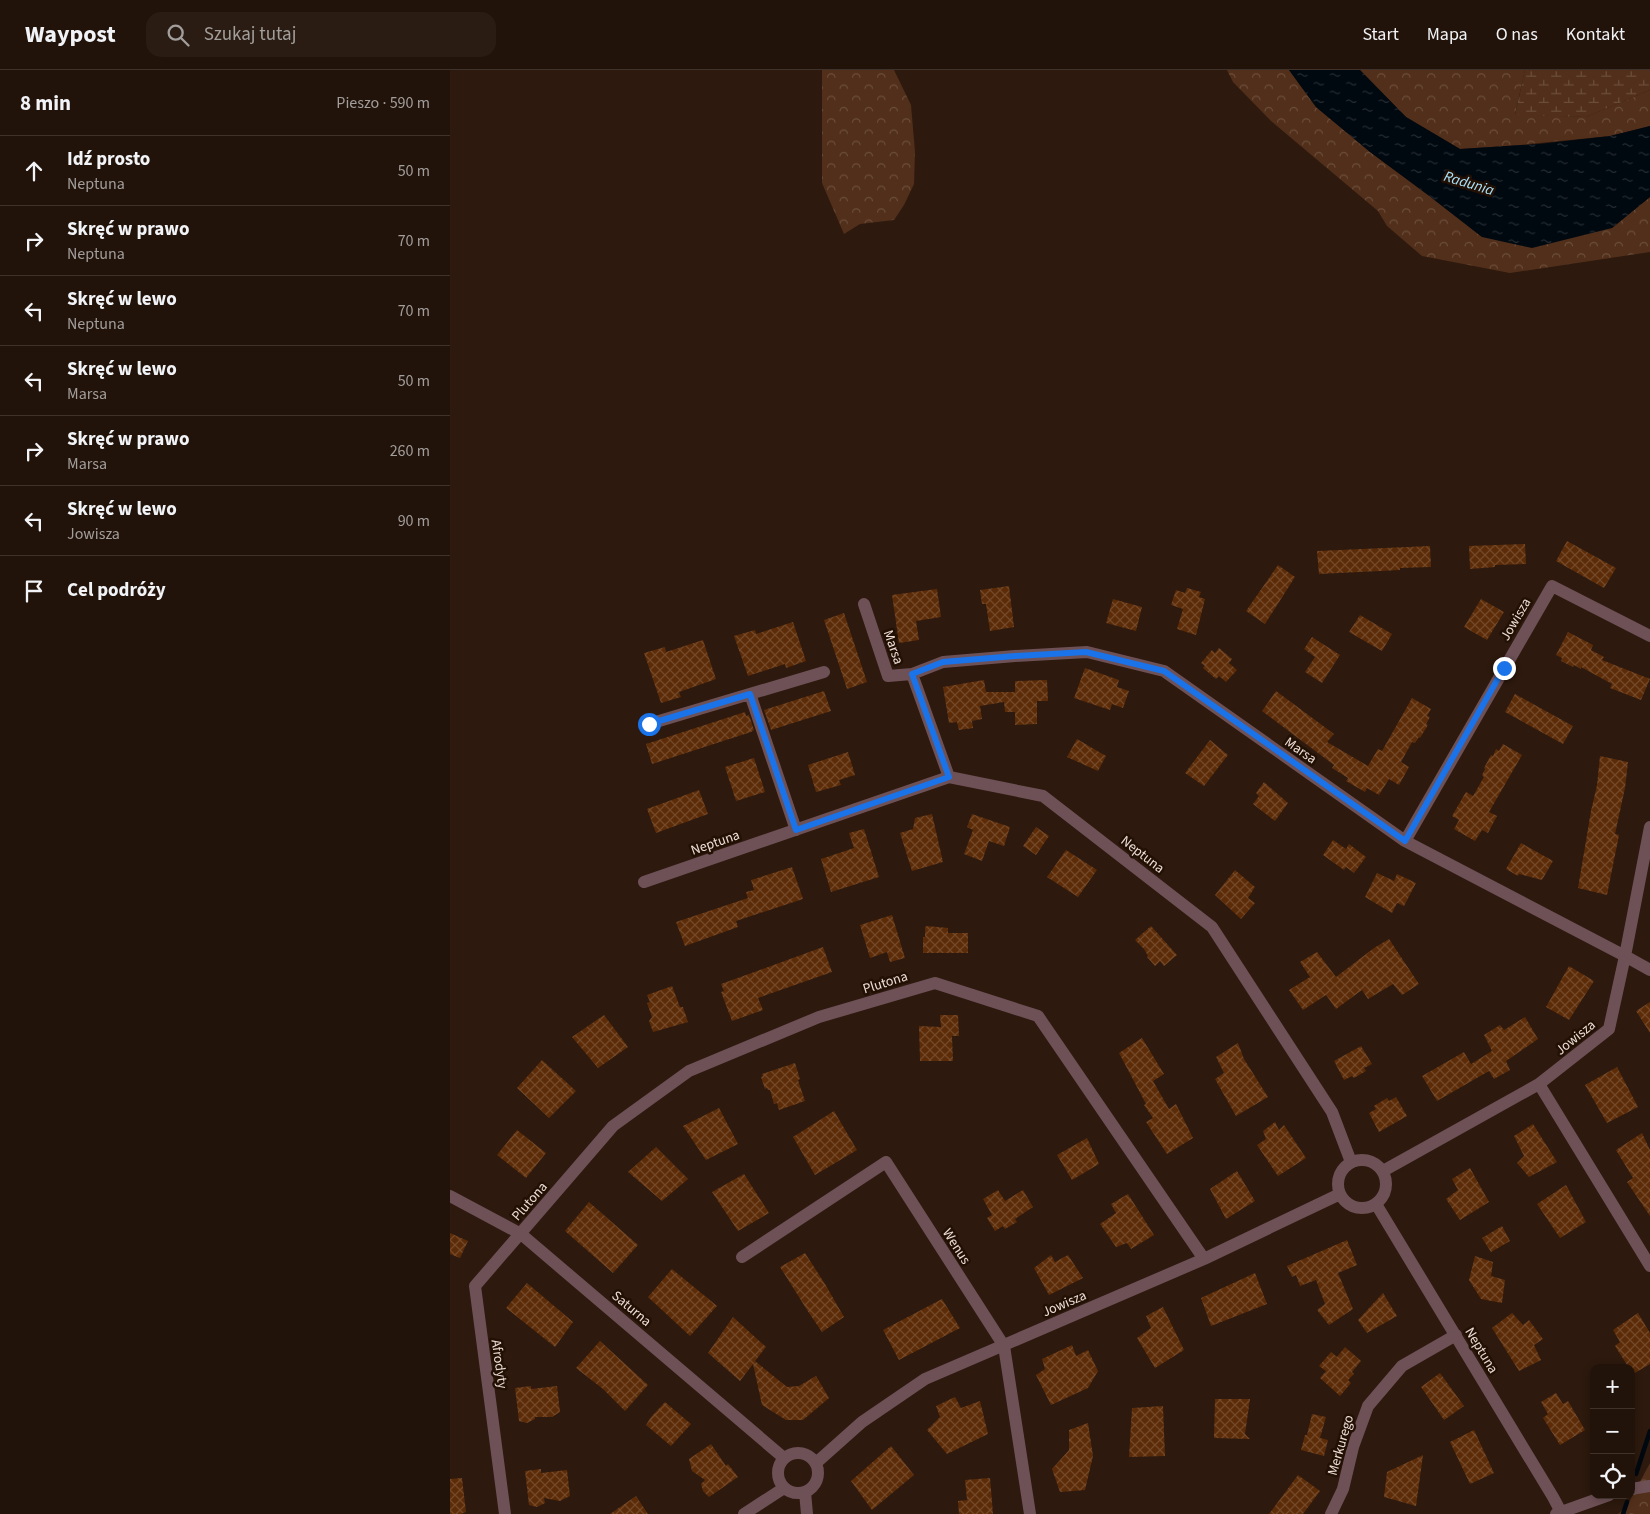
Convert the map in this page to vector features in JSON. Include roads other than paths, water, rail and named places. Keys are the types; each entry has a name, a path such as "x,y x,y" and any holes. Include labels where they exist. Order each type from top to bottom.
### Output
{"street":[{"name":"Jowisza","path":"1405,841 1552,586 1650,636"},
{"name":"Marsa","path":"864,604 888,676 912,674 943,662 1086,652 1164,671 1405,841 1650,970"},
{"path":"649,724 824,672"},
{"name":"Marsa","path":"912,674 949,777"},
{"path":"750,694 796,830"},
{"name":"Neptuna","path":"644,882 949,777 1043,796 1212,926 1332,1112 1351,1162"},
{"name":"Jowisza","path":"1384,1171 1539,1084 1609,1028 1626,956 1650,827"},
{"name":"Plutona","path":"521,1234 613,1126 688,1071 819,1017 936,982 1038,1016 1204,1259"},
{"path":"1539,1084 1650,1266"},
{"path":"1363,1159 1375,1162 1384,1171 1387,1189 1383,1198 1376,1204 1366,1208 1356,1208 1346,1202 1340,1194 1339,1175 1351,1162 1363,1159"},
{"name":"Wenus","path":"742,1256 886,1162 1004,1346 1030,1514"},
{"name":"Jowisza","path":"816,1463 862,1422 925,1380 1204,1259 1340,1194"},
{"name":"Saturna","path":"450,1196 521,1234 784,1458"},
{"name":"Neptuna","path":"1376,1204 1456,1335 1558,1513"},
{"name":"Afrodyty","path":"505,1514 475,1286 521,1234"},
{"name":"Merkurego","path":"1331,1514 1344,1489 1353,1447 1368,1406 1402,1366 1456,1335"},
{"path":"796,1452 804,1453 810,1456 816,1463 818,1477 815,1483 805,1492 791,1492 784,1488 780,1482 778,1469 784,1458 790,1454 796,1452"},
{"path":"1635,1488 1650,1486"},
{"path":"744,1514 784,1488"},
{"path":"805,1492 807,1514"},
{"path":"1558,1513 1598,1499"}],"water":[{"name":"Radunia","path":"1289,70 1360,70 1406,117 1460,149 1539,144 1610,136 1650,126 1650,197 1612,228 1532,248 1482,237 1370,152 1316,107"}],"waterway":[{"path":"1636,1474 1650,1431"},
{"path":"1623,1514 1627,1502"}]}
